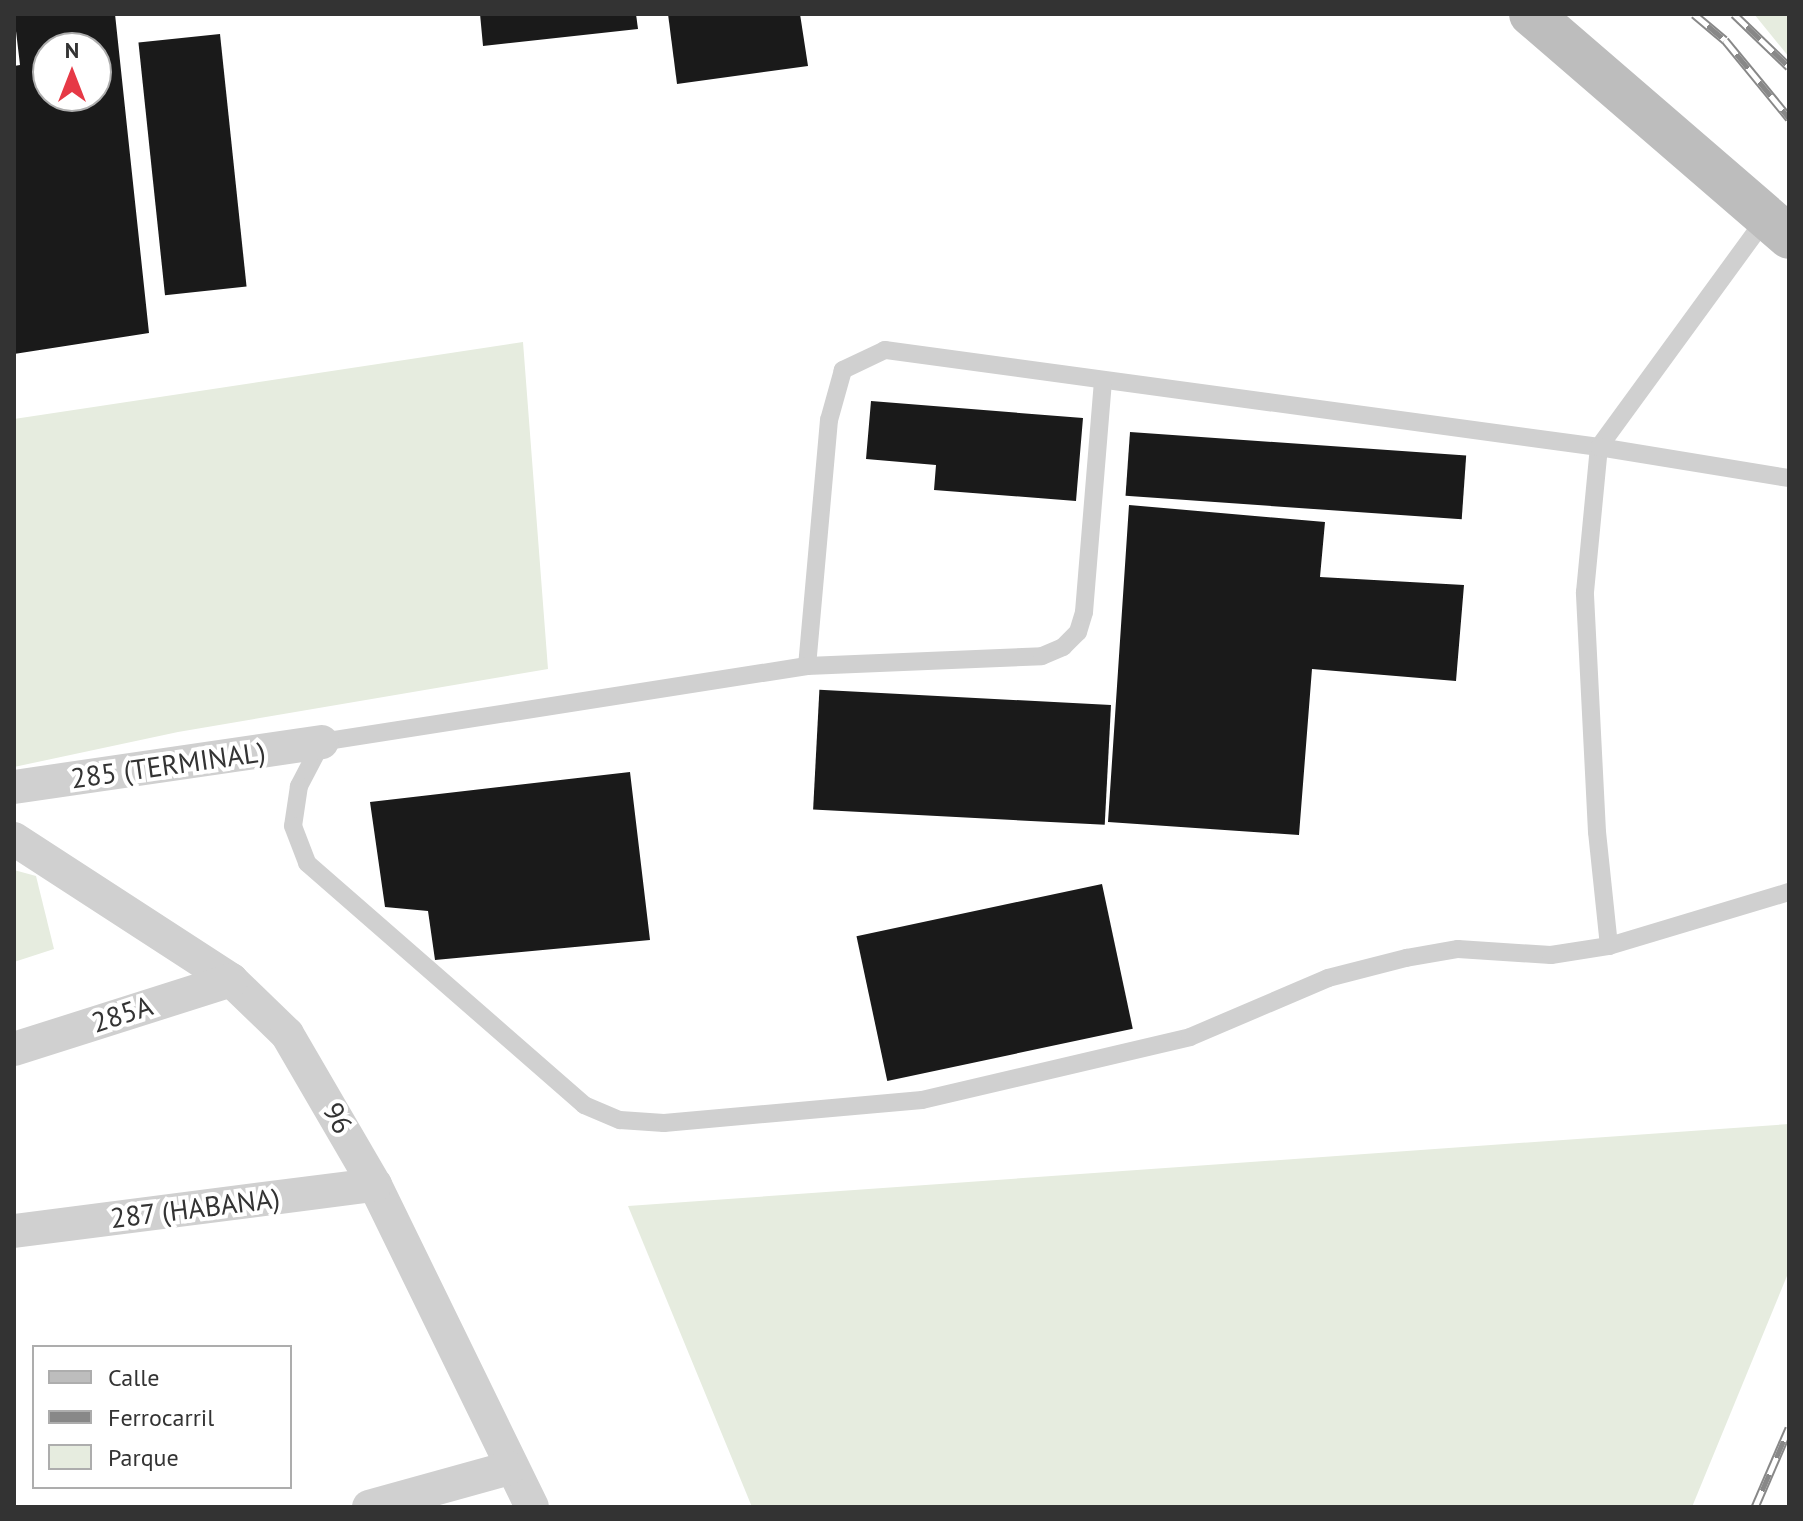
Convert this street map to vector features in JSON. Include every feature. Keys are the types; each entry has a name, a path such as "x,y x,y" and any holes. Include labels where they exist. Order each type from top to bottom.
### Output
{"main road":[{"path":"1531,14 1778,228"}],"street":[{"name":"285 (TERMINAL)","path":"14,787 322,742"},
{"name":"96","path":"14,839 231,980 287,1034 375,1185 510,1468 532,1507"},
{"name":"285A","path":"14,1049 231,980"},
{"name":"287 (HABANA)","path":"14,1231 375,1185"},
{"path":"369,1507 510,1468"}],"lane":[{"path":"1609,946 1597,832 1585,592 1599,447 1778,228"},
{"path":"807,666 829,420 843,370 885,350 1599,447 1789,478"},
{"path":"1103,381 1084,612 1078,632 1063,647 1042,656 807,666 322,742 299,786 293,826 307,863 584,1105 620,1120 664,1123 922,1100 1190,1037 1328,978 1406,958 1458,949 1551,955 1609,946 1789,892"}],"green space":[{"path":"1754,14 1789,14 1789,57"},
{"path":"523,342 548,669 178,732 14,767 14,419"},
{"path":"14,870 36,876 54,949 14,962"},
{"path":"1789,1124 1789,1271 1692,1507 752,1507 628,1206"}],"building":[{"path":"14,14 115,14 149,333 14,354 14,66 20,65"},
{"path":"480,14 636,14 638,29 483,46"},
{"path":"668,14 800,14 808,66 677,84"},
{"path":"220,34 247,287 165,295 138,43"},
{"path":"871,401 1083,418 1076,501 934,490 936,465 866,459"},
{"path":"1130,432 1466,456 1462,519 1126,496"},
{"path":"1129,505 1325,522 1320,577 1464,585 1456,681 1312,669 1299,835 1108,822"},
{"path":"819,690 1111,705 1105,825 813,810"},
{"path":"630,772 650,940 435,960 428,911 385,907 370,802"},
{"path":"1102,884 1133,1029 887,1081 856,936"}],"railway":[{"path":"1694,14 1725,40 1789,118"},
{"path":"1734,14 1789,67"},
{"path":"1755,1507 1789,1428"}]}
